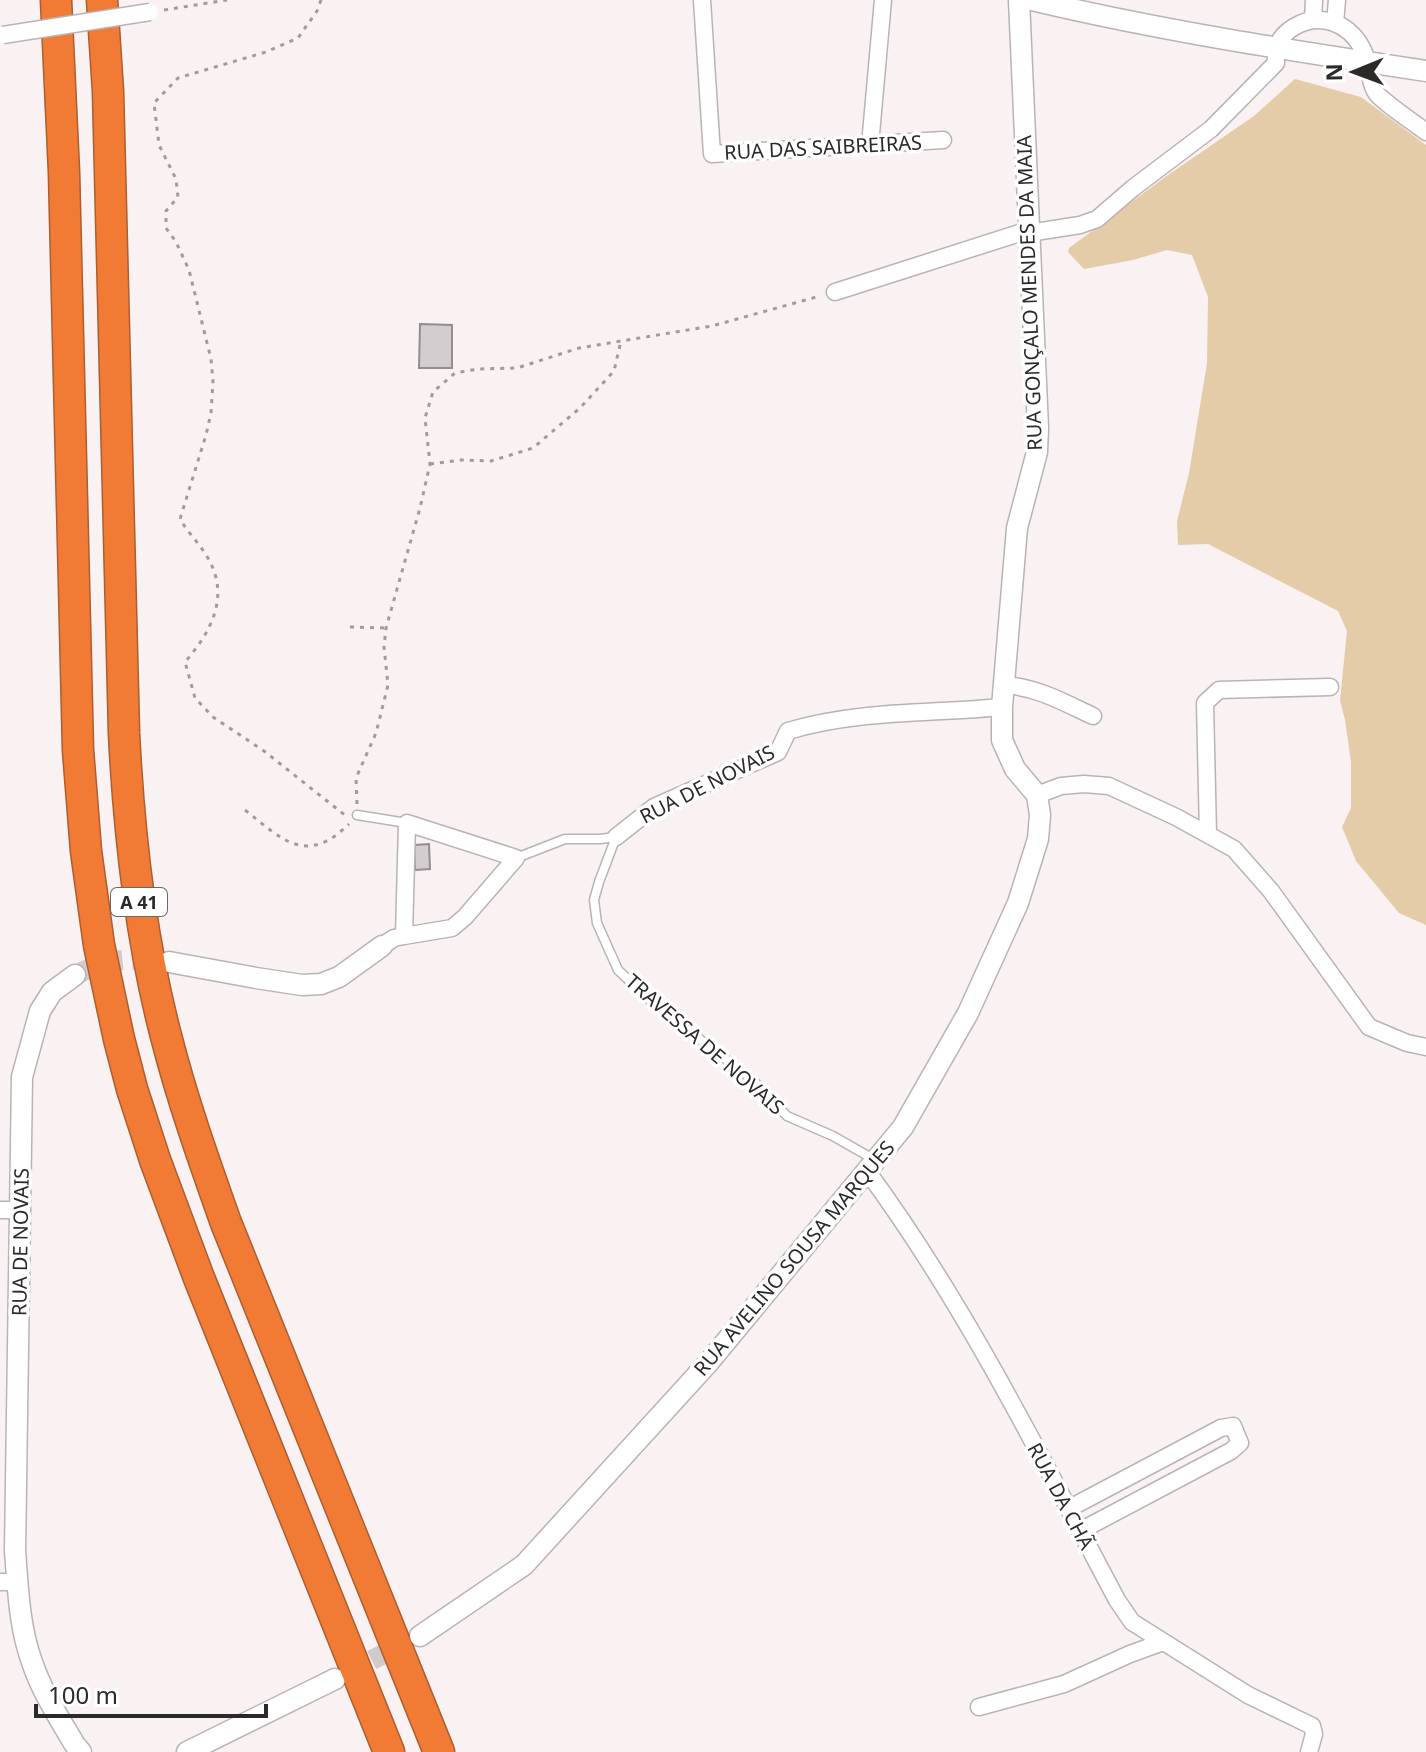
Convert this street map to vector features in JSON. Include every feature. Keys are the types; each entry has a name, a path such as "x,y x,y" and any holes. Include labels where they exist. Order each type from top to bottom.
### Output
{"highway":[{"name":"A 41","path":"56,0 64,172 78,750 86,851 102,958 122,1051 155,1160 199,1278 389,1752"},
{"name":"A 41","path":"102,0 108,91 125,764 134,860 152,976 183,1098 216,1195 439,1752"}],"street":[{"name":"RUA DAS SAIBREIRAS","path":"702,0 712,154 943,140"},
{"path":"870,145 883,0"},
{"name":"RUA GONÇALO MENDES DA MAIA","path":"1019,0 1038,428 1037,452 1017,528 1003,685 1002,740 1015,769 1037,795"},
{"path":"1032,0 1112,19 1426,71"},
{"path":"1313,20 1314,0"},
{"path":"1335,23 1337,0"},
{"path":"1,35 150,12"},
{"path":"835,292 1029,231 1080,225 1097,219 1211,129 1276,63 1275,48 1283,35 1313,20 1327,20 1345,27 1361,47 1376,93 1426,132"},
{"path":"1003,685 1040,692 1093,716"},
{"path":"1208,834 1205,703 1219,690 1330,687"},
{"name":"RUA DE NOVAIS","path":"616,837 654,807 778,752 788,731 817,722 867,715 1002,707"},
{"path":"1037,795 1061,786 1109,786 1176,817 1234,849 1271,891 1369,1027 1407,1043 1426,1047"},
{"name":"RUA AVELINO SOUSA MARQUES","path":"420,1636 524,1565 709,1362 903,1127 968,1013 1018,903 1038,839 1040,815 1037,795"},
{"path":"169,962 302,985 321,984 339,977 394,938 452,928 516,858 407,823 404,936"},
{"name":"RUA DE NOVAIS","path":"75,975 52,992 40,1011 22,1077 10,1210 15,1551 9,1582 31,1660 46,1696 81,1752"},
{"name":"RUA DA CHÃ","path":"871,1166 890,1203 982,1349 1117,1600 1132,1622 1248,1695 1312,1726 1314,1734 1309,1752"},
{"path":"1068,1509 1221,1428 1233,1426 1240,1443 1231,1451 1080,1531"},
{"path":"979,1707 1064,1684 1163,1642"},
{"path":"187,1752 335,1679"}],"lane":[{"path":"354,818 407,823"},
{"path":"516,858 565,839 616,837"},
{"name":"TRAVESSA DE NOVAIS","path":"616,837 594,900 597,923 618,970 655,1005 753,1080 787,1116 833,1136 871,1166"}],"path":[{"path":"150,12 227,0"},
{"path":"321,0 298,38 266,52 178,78 154,103 159,145 176,179 178,197 166,211 166,228 189,270 211,359 213,382 206,435 180,519 208,558 218,594 216,612 209,628 185,662 188,680 195,698 213,717 354,818"},
{"path":"245,810 280,838 297,846 315,846 338,835 354,818 356,778 376,733 388,685 384,647 386,628 430,464 425,418 433,392 455,373 517,368 579,348 712,326 835,292"},
{"path":"430,464 462,460 491,461 533,448 580,408 614,371 621,341"},
{"path":"350,627 386,628"}],"shaded area":[{"path":"1295,79 1361,97 1426,145 1426,925 1399,913 1356,861 1342,827 1351,808 1351,762 1340,700 1347,631 1338,611 1208,544 1178,545 1177,521 1189,473 1207,363 1208,297 1192,255 1167,250 1084,269 1068,252 1069,248 1168,175 1254,116"}],"building":[{"path":"420,324 452,325 452,368 419,368"},
{"path":"429,844 430,869 415,870 414,845"}],"tunnel":[{"path":"75,975 116,961 160,961"},
{"path":"345,1674 405,1643"}]}
